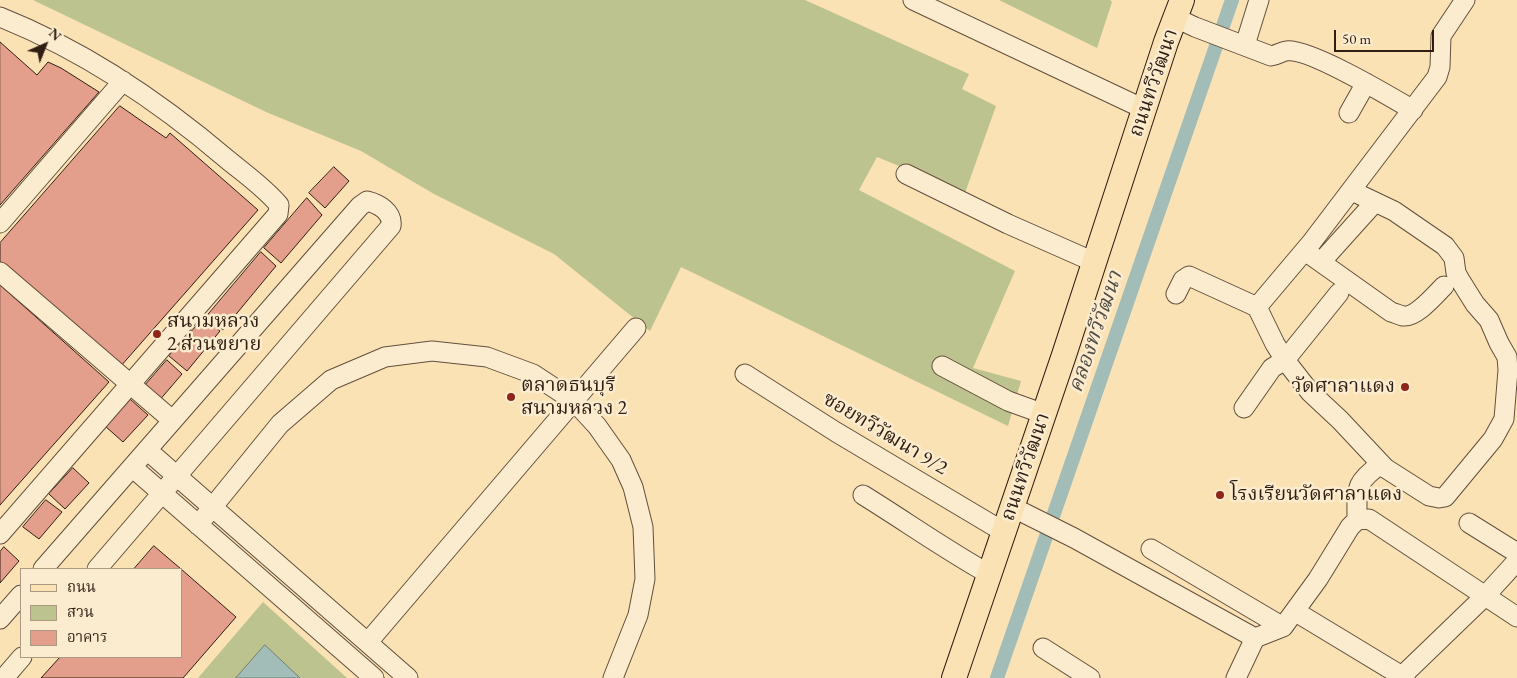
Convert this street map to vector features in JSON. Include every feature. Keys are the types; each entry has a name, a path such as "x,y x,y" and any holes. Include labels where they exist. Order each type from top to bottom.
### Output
{"main road":[{"name":"ถนนทวีวัฒนา","path":"954,678 1044,414 1166,42 1185,15"}],"street":[{"path":"913,0 1144,109"},
{"path":"1244,45 1259,0"},
{"path":"1257,307 1305,251 1352,191 1437,77 1440,66 1441,36 1465,0"},
{"path":"1185,15 1244,45 1271,56 1287,50 1307,55 1346,72 1413,110"},
{"path":"0,17 30,29 84,57 123,81 177,119 220,153 272,196 279,205 278,214 1,530"},
{"path":"0,222 123,81"},
{"path":"1349,113 1366,83"},
{"path":"906,174 1008,224 1094,262"},
{"path":"1176,294 1186,277 1193,276 1257,307 1274,344 1310,392 1340,420 1381,464 1429,496 1445,497 1493,439 1504,419 1512,350 1498,343 1489,320 1475,304 1456,273 1454,258 1445,246 1394,211 1352,191"},
{"path":"44,568 360,206 367,201 376,203 388,212 392,219 391,226 98,568"},
{"path":"1321,262 1375,202"},
{"path":"1305,251 1391,312 1404,316 1411,315 1422,308 1444,286"},
{"path":"0,272 172,420"},
{"path":"1244,408 1272,368 1285,360 1339,293"},
{"path":"368,642 636,328"},
{"path":"198,525 280,424 331,380 385,357 432,351 487,357 533,374 574,401 597,426 620,460 633,487 643,527 645,579 635,623 613,678"},
{"path":"942,366 1008,402 1044,414"},
{"name":"ซอยทวีวัฒนา 9/2","path":"744,374 836,432 1004,532"},
{"path":"147,450 408,678"},
{"path":"1357,520 1357,489 1366,475 1381,464"},
{"path":"132,467 374,678"},
{"path":"863,495 916,528 949,552 989,574"},
{"path":"1012,507 1074,538 1255,638"},
{"path":"1236,678 1255,638 1283,627 1296,612 1350,527 1357,520 1369,519 1517,617"},
{"path":"1469,523 1517,552"},
{"path":"1151,549 1283,627"},
{"path":"1296,612 1404,677 1486,596 1517,561"},
{"path":"0,619 20,595"},
{"path":"1043,648 1090,678"},
{"path":"4,678 21,658"}],"green space":[{"path":"33,0 805,0 969,74 962,89 996,106 965,193 877,157 859,190 1015,271 973,368 1021,381 1008,426 681,267 650,331 554,254 434,194 361,151 266,112"},
{"path":"999,0 1110,0 1112,2 1097,48"},
{"path":"263,602 347,678 300,678 265,646 236,678 198,678"}],"water":[{"path":"265,645 300,678 236,678"}],"building":[{"path":"0,42 37,75 48,62 99,92 0,205"},
{"path":"120,106 166,138 170,133 258,210 120,367 0,262 0,243"},
{"path":"334,167 349,181 325,208 309,193"},
{"path":"307,198 322,215 281,263 264,248"},
{"path":"261,252 276,266 223,330 207,316"},
{"path":"0,285 109,382 0,505"},
{"path":"204,318 220,331 187,371 169,356"},
{"path":"167,360 182,374 158,402 142,389"},
{"path":"130,399 148,415 123,442 105,426"},
{"path":"73,468 89,483 65,509 49,494"},
{"path":"46,500 62,512 39,539 23,527"},
{"path":"154,546 180,568 135,568"},
{"path":"4,547 19,561 0,583 0,552"},
{"path":"182,570 236,617 183,678 41,678 59,658 182,658"}],"waterway":[{"name":"คลองทวีวัฒนา","path":"997,678 1232,0"}],"place":[{"name":"สนามหลวง 2 ส่วนขยาย","path":"157,334"},
{"name":"วัดศาลาแดง","path":"1405,387"},
{"name":"ตลาดธนบุรี สนามหลวง 2","path":"511,397"},
{"name":"โรงเรียนวัดศาลาแดง","path":"1220,495"}]}
